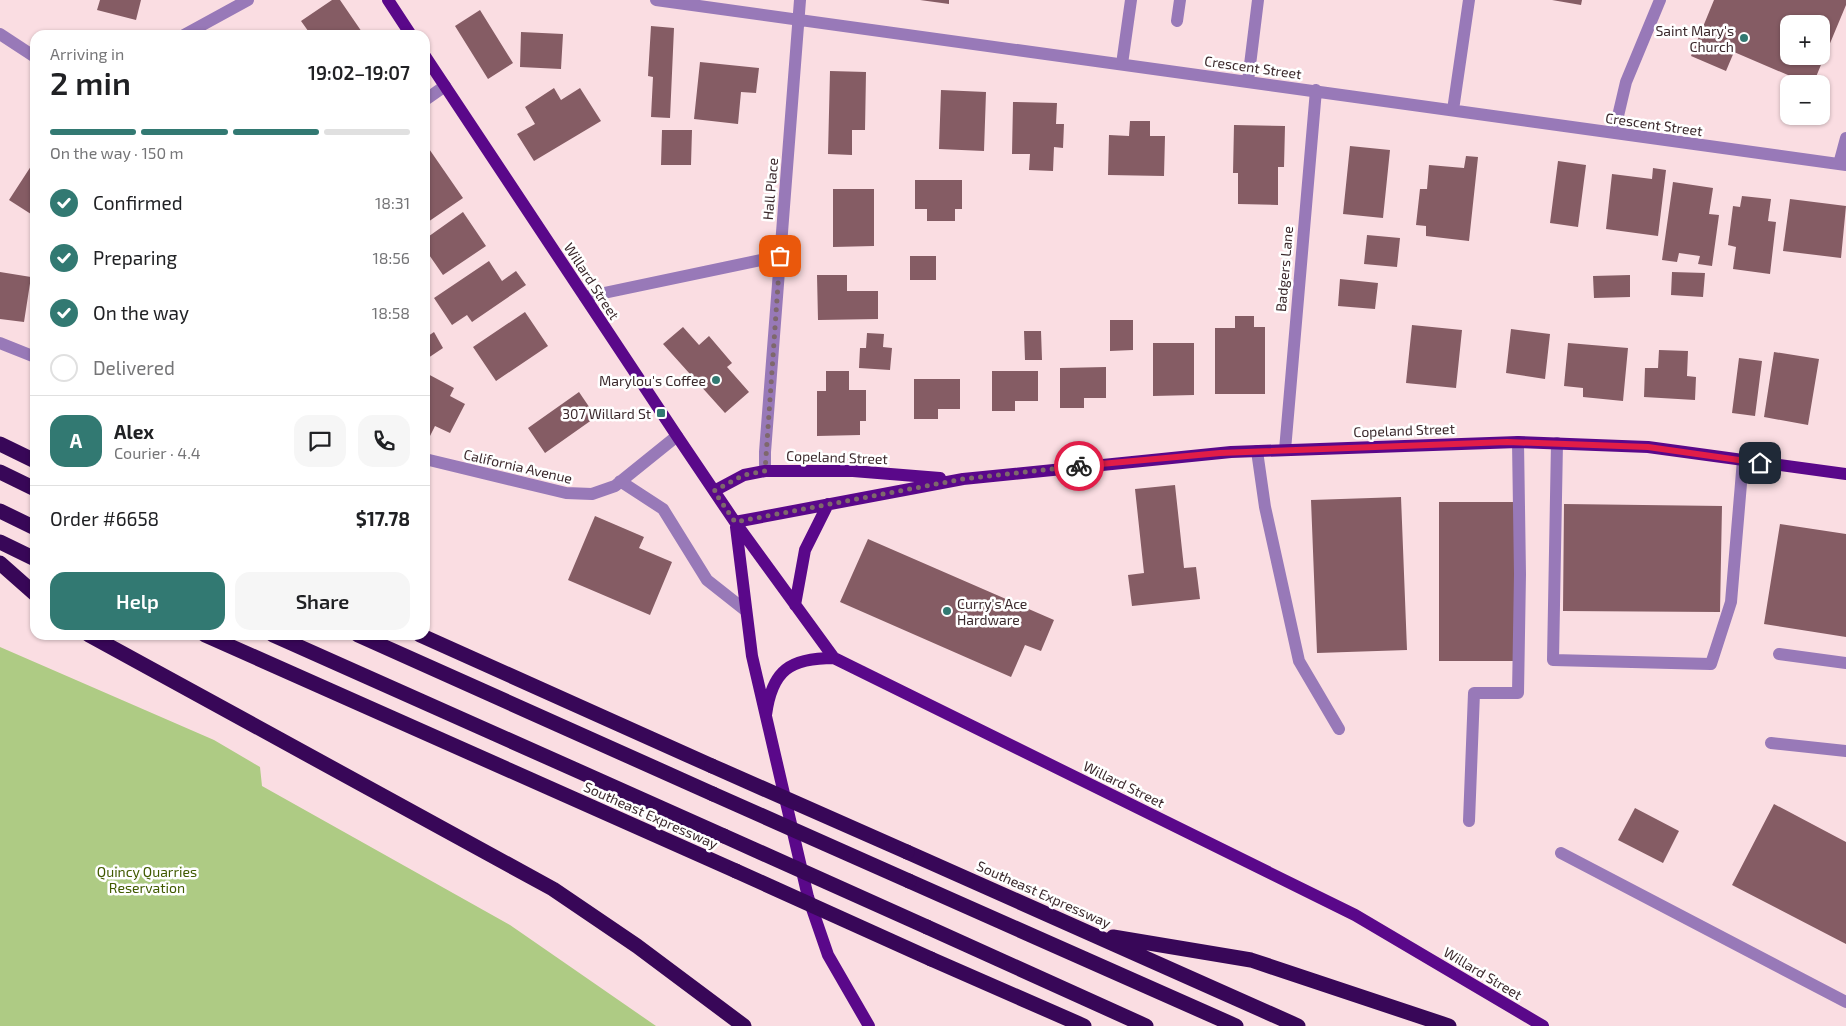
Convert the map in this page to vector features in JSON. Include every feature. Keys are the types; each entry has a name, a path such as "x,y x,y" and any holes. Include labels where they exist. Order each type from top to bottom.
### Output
{"highway":[{"path":"0,444 30,459"},
{"path":"0,472 30,487"},
{"path":"0,511 30,526"},
{"path":"0,542 30,557"},
{"path":"0,563 30,590"},
{"name":"Southeast Expressway","path":"430,639 1298,1026"},
{"path":"99,640 553,890 638,946 744,1026"},
{"name":"Southeast Expressway","path":"216,640 1084,1026"},
{"path":"284,640 1146,1026"},
{"path":"369,640 1236,1026"},
{"path":"1092,933 1251,960 1449,1026"}],"main road":[{"path":"388,0 408,30"},
{"name":"Willard Street","path":"430,64 735,522 834,658 1354,914 1543,1026"},
{"name":"Copeland Street","path":"735,522 963,479 1156,458 1257,451 1518,442 1557,443 1648,447 1846,474"},
{"name":"Copeland Street","path":"714,491 744,475 765,471 853,471 963,479"},
{"path":"795,605 805,550 828,504"},
{"name":"Willard Street","path":"735,522 752,656 765,722 801,870 817,927 843,985 869,1026"},
{"path":"765,722 771,691 778,676 788,666 813,658 834,658"}],"street":[{"path":"193,30 248,0"},
{"name":"Crescent Street","path":"656,0 1843,164"},
{"name":"Hall Place","path":"765,471 800,0"},
{"path":"1122,64 1131,0"},
{"path":"1177,21 1180,0"},
{"path":"1248,81 1258,0"},
{"path":"1453,110 1469,0"},
{"path":"1614,133 1626,82 1660,0"},
{"path":"0,34 30,54"},
{"path":"430,96 445,86"},
{"name":"Badgers Lane","path":"1285,450 1316,90"},
{"path":"1843,164 1846,138"},
{"path":"585,297 780,256"},
{"path":"0,343 30,356"},
{"name":"California Avenue","path":"430,460 579,495 604,491 620,481 677,436"},
{"path":"1469,821 1474,693 1518,693 1520,574 1518,442"},
{"path":"1557,443 1553,660 1711,664 1731,602 1743,460"},
{"path":"1257,451 1265,507 1299,661 1339,729"},
{"path":"620,481 663,509 707,580 745,610"},
{"path":"1779,654 1846,663"},
{"path":"1771,743 1846,750"},
{"path":"1561,853 1846,1002"}],"green space":[{"name":"Quincy Quarries Reservation","path":"0,647 214,740 260,767 262,786 510,925 656,1026 0,1026"}],"building":[{"path":"100,0 141,0 136,20 97,10"},
{"path":"332,0 340,0 361,30 307,30 301,21"},
{"path":"920,0 949,0 949,4"},
{"path":"1552,0 1582,0 1581,5"},
{"name":"Saint Mary's Church","path":"1714,0 1846,0 1846,5 1830,43 1830,15 1780,15 1780,65 1821,65 1817,75 1788,75 1734,52 1726,71 1691,56"},
{"path":"480,10 513,63 488,79 455,26"},
{"path":"651,26 674,28 670,118 651,117 653,77 648,76"},
{"path":"521,32 563,34 561,69 520,67"},
{"path":"700,62 759,68 756,93 741,92 738,124 694,119"},
{"path":"830,71 866,72 865,130 852,130 852,155 828,154"},
{"path":"554,88 561,100 580,88 601,121 534,161 517,134 535,124 525,107"},
{"path":"941,90 986,92 984,151 939,149"},
{"path":"1013,102 1057,103 1056,124 1064,124 1063,148 1054,147 1053,171 1029,170 1030,154 1012,154"},
{"path":"1130,121 1150,121 1150,136 1165,136 1164,176 1108,175 1109,135 1129,136"},
{"path":"1234,125 1285,126 1284,167 1278,167 1278,205 1238,204 1238,173 1233,173"},
{"path":"662,130 692,130 691,165 661,165"},
{"path":"1350,146 1390,150 1383,218 1343,214"},
{"path":"430,150 463,198 430,221"},
{"path":"1466,156 1478,157 1469,241 1426,236 1426,226 1416,225 1420,189 1427,189 1429,165 1464,168"},
{"path":"1558,161 1586,165 1578,227 1550,223"},
{"path":"30,168 30,213 9,200"},
{"path":"1653,168 1666,170 1658,236 1606,229 1612,174 1652,179"},
{"path":"915,180 962,180 962,209 955,209 955,221 927,221 927,209 915,209"},
{"path":"1673,182 1713,188 1709,214 1719,215 1712,266 1698,264 1700,256 1679,253 1677,262 1662,260"},
{"path":"833,189 874,189 874,246 833,247"},
{"path":"1742,196 1771,199 1768,221 1776,222 1770,274 1733,269 1736,247 1728,245 1733,206 1740,207"},
{"path":"1790,199 1846,206 1841,258 1783,251"},
{"path":"463,212 486,246 443,275 430,256 430,235"},
{"path":"1367,235 1400,238 1397,267 1364,264"},
{"path":"910,256 936,256 936,280 910,280"},
{"path":"489,261 502,281 516,271 526,285 472,322 467,315 452,325 434,298"},
{"path":"0,272 30,277 24,322 0,319"},
{"path":"1672,272 1705,273 1703,297 1671,295"},
{"path":"817,275 847,275 847,291 878,291 878,319 818,320"},
{"path":"1630,275 1630,297 1594,298 1593,276"},
{"path":"1340,279 1378,283 1375,309 1338,306"},
{"path":"525,312 548,346 496,381 473,347"},
{"path":"1235,316 1254,316 1254,327 1265,327 1265,394 1215,394 1215,328 1235,328"},
{"path":"1110,320 1133,320 1133,350 1110,351"},
{"path":"1412,325 1462,330 1456,388 1406,383"},
{"name":"Marylou's Coffee","path":"683,327 699,345 709,336 732,363 727,367 749,392 725,413 663,344"},
{"path":"1511,329 1550,334 1545,379 1506,373"},
{"path":"1024,331 1041,331 1042,360 1025,360"},
{"path":"434,332 443,348 430,357 430,335"},
{"path":"867,333 884,334 883,347 892,348 890,370 859,368 860,348 866,348"},
{"path":"1153,343 1194,343 1194,395 1153,396"},
{"path":"1568,343 1628,348 1623,401 1583,397 1583,388 1564,386"},
{"path":"1659,350 1688,351 1687,376 1696,377 1695,400 1644,397 1645,368 1658,368"},
{"path":"1774,352 1819,359 1808,425 1764,417"},
{"path":"1739,358 1762,361 1755,416 1732,413"},
{"path":"1106,367 1106,398 1084,398 1084,408 1060,408 1060,368"},
{"path":"826,371 849,371 849,390 866,390 866,421 860,421 860,435 817,436 817,391 826,391"},
{"path":"992,371 1038,371 1038,401 1015,401 1015,411 992,411"},
{"path":"430,375 454,388 450,396 465,404 450,433 435,426 430,436"},
{"path":"914,379 960,379 960,409 938,409 938,419 914,419"},
{"path":"579,392 596,417 545,453 528,428"},
{"path":"1175,485 1184,568 1196,567 1200,599 1132,606 1128,575 1144,573 1135,489"},
{"path":"1401,497 1407,650 1317,653 1311,500"},
{"path":"1439,502 1514,502 1514,661 1439,661"},
{"path":"1564,504 1722,506 1720,612 1563,611"},
{"path":"595,516 644,537 639,548 672,562 650,615 568,580"},
{"path":"1780,524 1846,534 1846,637 1764,624"},
{"name":"Curry's Ace Hardware","path":"868,539 1054,620 1041,651 1025,645 1011,677 840,602"},
{"path":"1774,804 1846,842 1846,944 1732,885"},
{"path":"1635,808 1679,831 1663,863 1618,840"}],"way so far":[{"path":"780,256 764,452 765,471 744,475 714,491 735,522 963,479 1079,466"}],"place":[{"name":"Saint Mary's Church","path":"1744,38"},
{"name":"Marylou's Coffee","path":"716,380"},
{"name":"307 Willard St","path":"661,413"},
{"name":"Curry's Ace Hardware","path":"947,611"}],"route":[{"path":"1079,466 1220,453 1507,442 1648,447 1760,463"}]}
